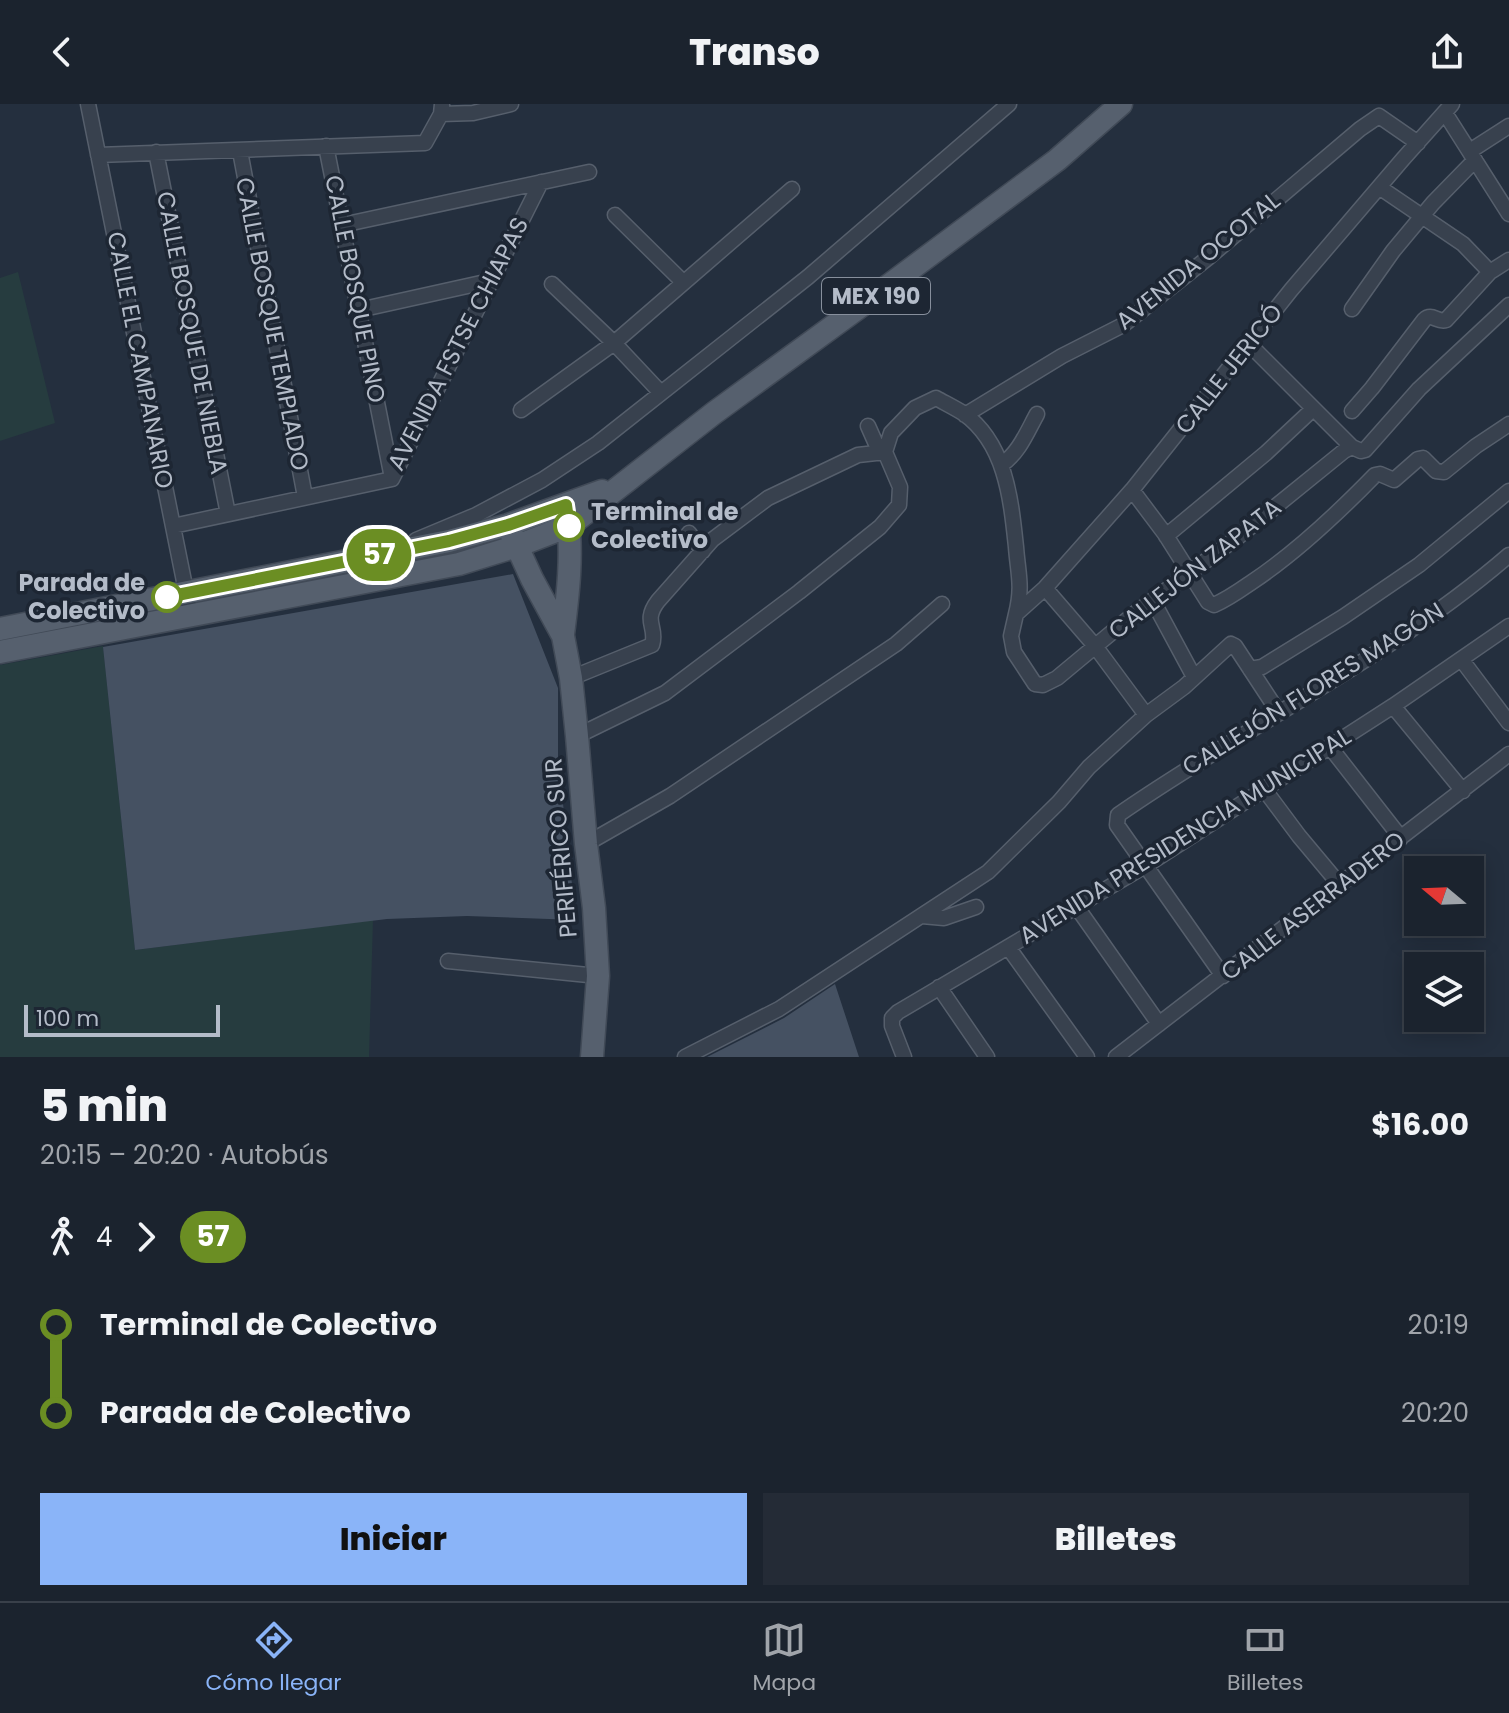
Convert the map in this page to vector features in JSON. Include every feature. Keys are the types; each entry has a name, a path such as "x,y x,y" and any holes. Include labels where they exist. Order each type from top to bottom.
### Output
{"main road":[{"name":"MEX 190","path":"0,652 459,564 512,536 568,516 625,482 893,283 1057,160 1121,104"},
{"name":"PERIFÉRICO SUR","path":"568,516 569,583 563,636 571,678 594,908 598,976 592,1057"},
{"name":"MEX 190","path":"0,629 449,541 512,536"},
{"name":"PERIFÉRICO SUR","path":"512,536 563,636"}],"street":[{"name":"CALLE EL CAMPANARIO","path":"88,104 191,616"},
{"path":"98,155 425,143 442,109 473,113 505,105"},
{"path":"380,555 476,515 542,480 598,443 808,277 1006,105"},
{"path":"1448,109 1509,214"},
{"name":"CALLE JERICÓ","path":"1016,614 1045,588 1132,490 1291,290 1448,109"},
{"name":"AVENIDA OCOTAL","path":"965,415 1062,356 1123,325 1379,116 1418,143"},
{"path":"1352,309 1393,251 1473,155 1509,126"},
{"name":"CALLE BOSQUE PINO","path":"326,146 392,479"},
{"name":"CALLE BOSQUE TEMPLADO","path":"240,151 305,497"},
{"name":"CALLE BOSQUE DE NIEBLA","path":"156,152 228,514"},
{"path":"342,225 589,172"},
{"name":"AVENIDA FSTSE CHIAPAS","path":"173,526 392,479 541,182"},
{"path":"1379,187 1463,244 1490,272"},
{"path":"521,410 614,343 792,189"},
{"path":"615,215 683,282"},
{"path":"1352,411 1428,316 1446,320 1490,272 1509,260"},
{"path":"359,310 490,281"},
{"path":"552,284 661,393"},
{"name":"CALLEJÓN ZAPATA","path":"1016,614 1011,636 1014,652 1035,684 1043,685 1057,678 1344,451 1365,450 1419,389 1509,305"},
{"path":"1249,344 1356,449"},
{"path":"882,452 891,433 915,408 936,398 965,415 985,436 1001,465 1012,505 1021,584 1016,614"},
{"path":"1166,536 1266,453 1313,409"},
{"path":"1001,465 1009,460 1037,414"},
{"path":"1132,490 1208,602 1214,605 1264,574 1305,542 1375,475 1394,480 1423,458 1436,471 1444,472 1509,424"},
{"path":"577,736 665,693 880,527 899,505 900,487 868,426"},
{"path":"571,678 652,645 651,611 712,540 768,498 858,455 882,452"},
{"path":"1250,669 1262,667 1419,565 1509,491"},
{"path":"689,533 703,551"},
{"name":"CALLEJÓN FLORES MAGÓN","path":"1145,866 1117,825 1118,815 1390,644 1478,582 1509,555"},
{"path":"1045,588 1095,646 1146,715"},
{"path":"1153,601 1194,677"},
{"path":"586,844 670,796 896,644 942,604"},
{"name":"AVENIDA PRESIDENCIA MUNICIPAL","path":"904,1057 892,1026 892,1018 898,1012 1145,866 1393,706 1509,626"},
{"path":"685,1057 779,1009 988,872 1059,802 1089,767 1228,646 1233,645 1279,713"},
{"path":"1461,659 1509,723"},
{"path":"1393,706 1463,791"},
{"path":"1330,747 1401,838"},
{"name":"CALLE ASERRADERO","path":"1116,1057 1509,754"},
{"path":"1264,789 1340,885"},
{"path":"1145,866 1223,976"},
{"path":"1076,906 1159,1024"},
{"path":"922,916 944,918 976,907"},
{"path":"1008,947 1087,1057"},
{"path":"448,961 598,976"},
{"path":"939,987 987,1057"}],"green space":[{"path":"18,272 55,423 0,441 0,278"},
{"path":"103,646 135,950 373,920 369,1057 0,1057 0,665"}],"building":[{"path":"513,574 558,688 558,759 576,920 467,916 387,919 135,950 103,647"},
{"path":"835,984 859,1057 707,1057 784,1018"}],"bus line":[{"name":"57","path":"167,597 449,541 566,505 569,526"}],"place":[{"name":"Terminal de Colectivo","path":"569,526"},
{"name":"Parada de Colectivo","path":"167,597"}]}
